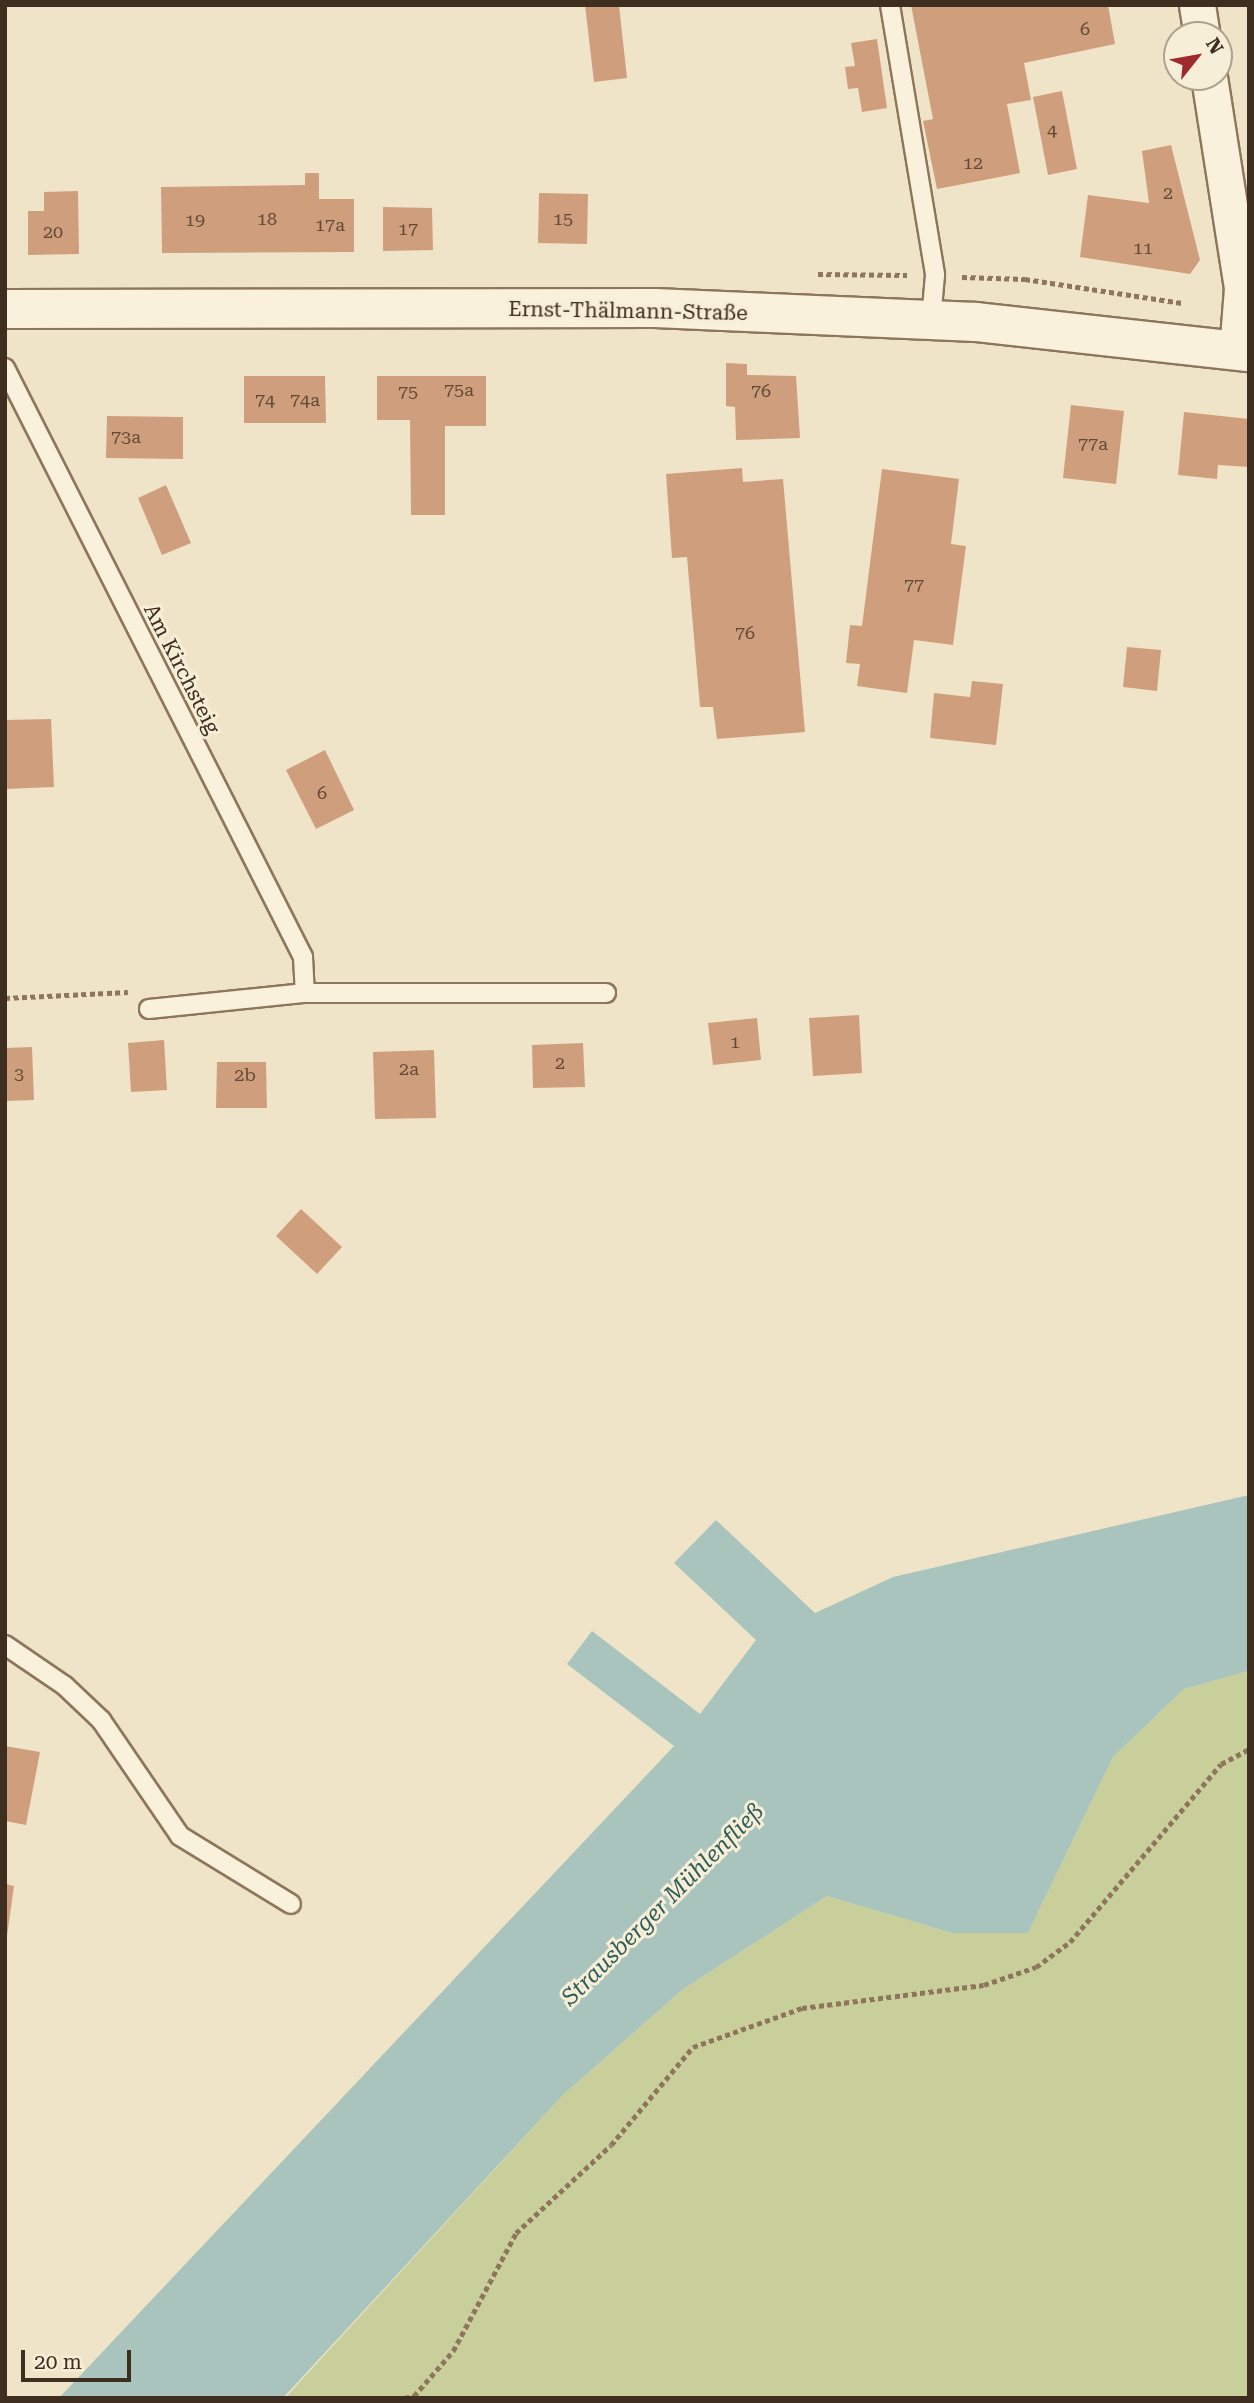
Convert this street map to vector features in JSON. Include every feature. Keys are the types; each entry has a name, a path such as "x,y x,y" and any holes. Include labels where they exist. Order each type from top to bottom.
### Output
{"main road":[{"name":"Ernst-Thälmann-Straße","path":"5,309 630,307 931,320 1243,351"}],"street":[{"path":"1211,91 1242,288 1243,351"}],"lane":[{"path":"890,5 935,275 931,320"},
{"name":"Am Kirchsteig","path":"5,368 303,957 305,993"},
{"path":"149,1009 305,993 606,993"},
{"path":"5,1646 65,1686 101,1720 180,1836 291,1904"}],"path":[{"path":"5,998 136,992"},
{"path":"404,2398 414,2396 453,2351 516,2233 611,2146 693,2047 802,2008 984,1984 1036,1967 1070,1942 1221,1764 1249,1749"}],"green space":[{"path":"1249,1671 1249,2398 285,2398 563,2095 682,1990 827,1896 952,1933 1028,1933 1113,1757 1184,1689"}],"water":[{"name":"Strausberger Mühlenfließ","path":"1249,1495 1249,1671 1184,1689 1113,1757 1028,1933 952,1933 827,1896 682,1990 563,2095 283,2398 59,2398 674,1746 567,1664 592,1631 700,1714 756,1640 674,1563 716,1520 815,1613 893,1577"}],"building":[{"path":"585,5 619,5 627,78 594,82"},
{"path":"911,5 1108,5 1115,44 1024,63 1031,100 1007,104 1020,173 937,189 923,121 933,119"},
{"path":"877,39 887,108 862,112 858,88 848,89 845,67 855,66 851,43"},
{"path":"1062,91 1077,169 1048,175 1033,97"},
{"path":"1171,145 1200,260 1190,274 1080,257 1088,195 1149,203 1142,151"},
{"path":"305,173 319,173 319,199 354,199 354,252 162,253 161,187 305,185"},
{"path":"78,191 79,254 28,255 28,211 44,211 44,192"},
{"path":"539,193 588,194 587,244 538,243"},
{"path":"383,207 432,208 433,250 383,251"},
{"path":"726,363 747,364 747,375 796,376 800,438 736,440 735,407 726,406"},
{"path":"244,376 325,376 326,423 244,423"},
{"path":"377,376 486,376 486,426 445,426 445,515 411,515 410,420 377,420"},
{"path":"1071,405 1124,411 1116,484 1063,478"},
{"path":"1184,412 1249,419 1249,467 1218,465 1217,479 1178,475"},
{"path":"107,416 183,417 183,459 106,458"},
{"path":"742,468 743,482 783,479 805,732 717,739 713,707 700,707 687,557 672,558 666,474"},
{"path":"882,469 959,479 951,544 966,546 953,645 914,640 907,693 857,686 860,664 846,663 850,625 862,626"},
{"path":"166,485 191,543 162,555 138,498"},
{"path":"1127,647 1161,650 1157,691 1123,687"},
{"path":"972,681 1003,684 996,745 930,738 934,693 970,697"},
{"path":"51,719 54,787 5,789 5,720"},
{"path":"325,750 354,810 316,829 286,770"},
{"path":"859,1015 862,1073 813,1076 809,1018"},
{"path":"757,1018 761,1060 713,1065 708,1023"},
{"path":"164,1040 167,1090 131,1092 128,1043"},
{"path":"583,1043 585,1087 533,1088 532,1045"},
{"path":"32,1047 34,1100 5,1101 5,1048"},
{"path":"434,1050 436,1118 375,1119 373,1052"},
{"path":"217,1062 266,1062 267,1108 216,1108"},
{"path":"301,1209 342,1247 317,1274 276,1236"},
{"path":"5,1746 40,1752 26,1825 5,1821"},
{"path":"5,1884 14,1886 7,1936 5,1936"}]}
